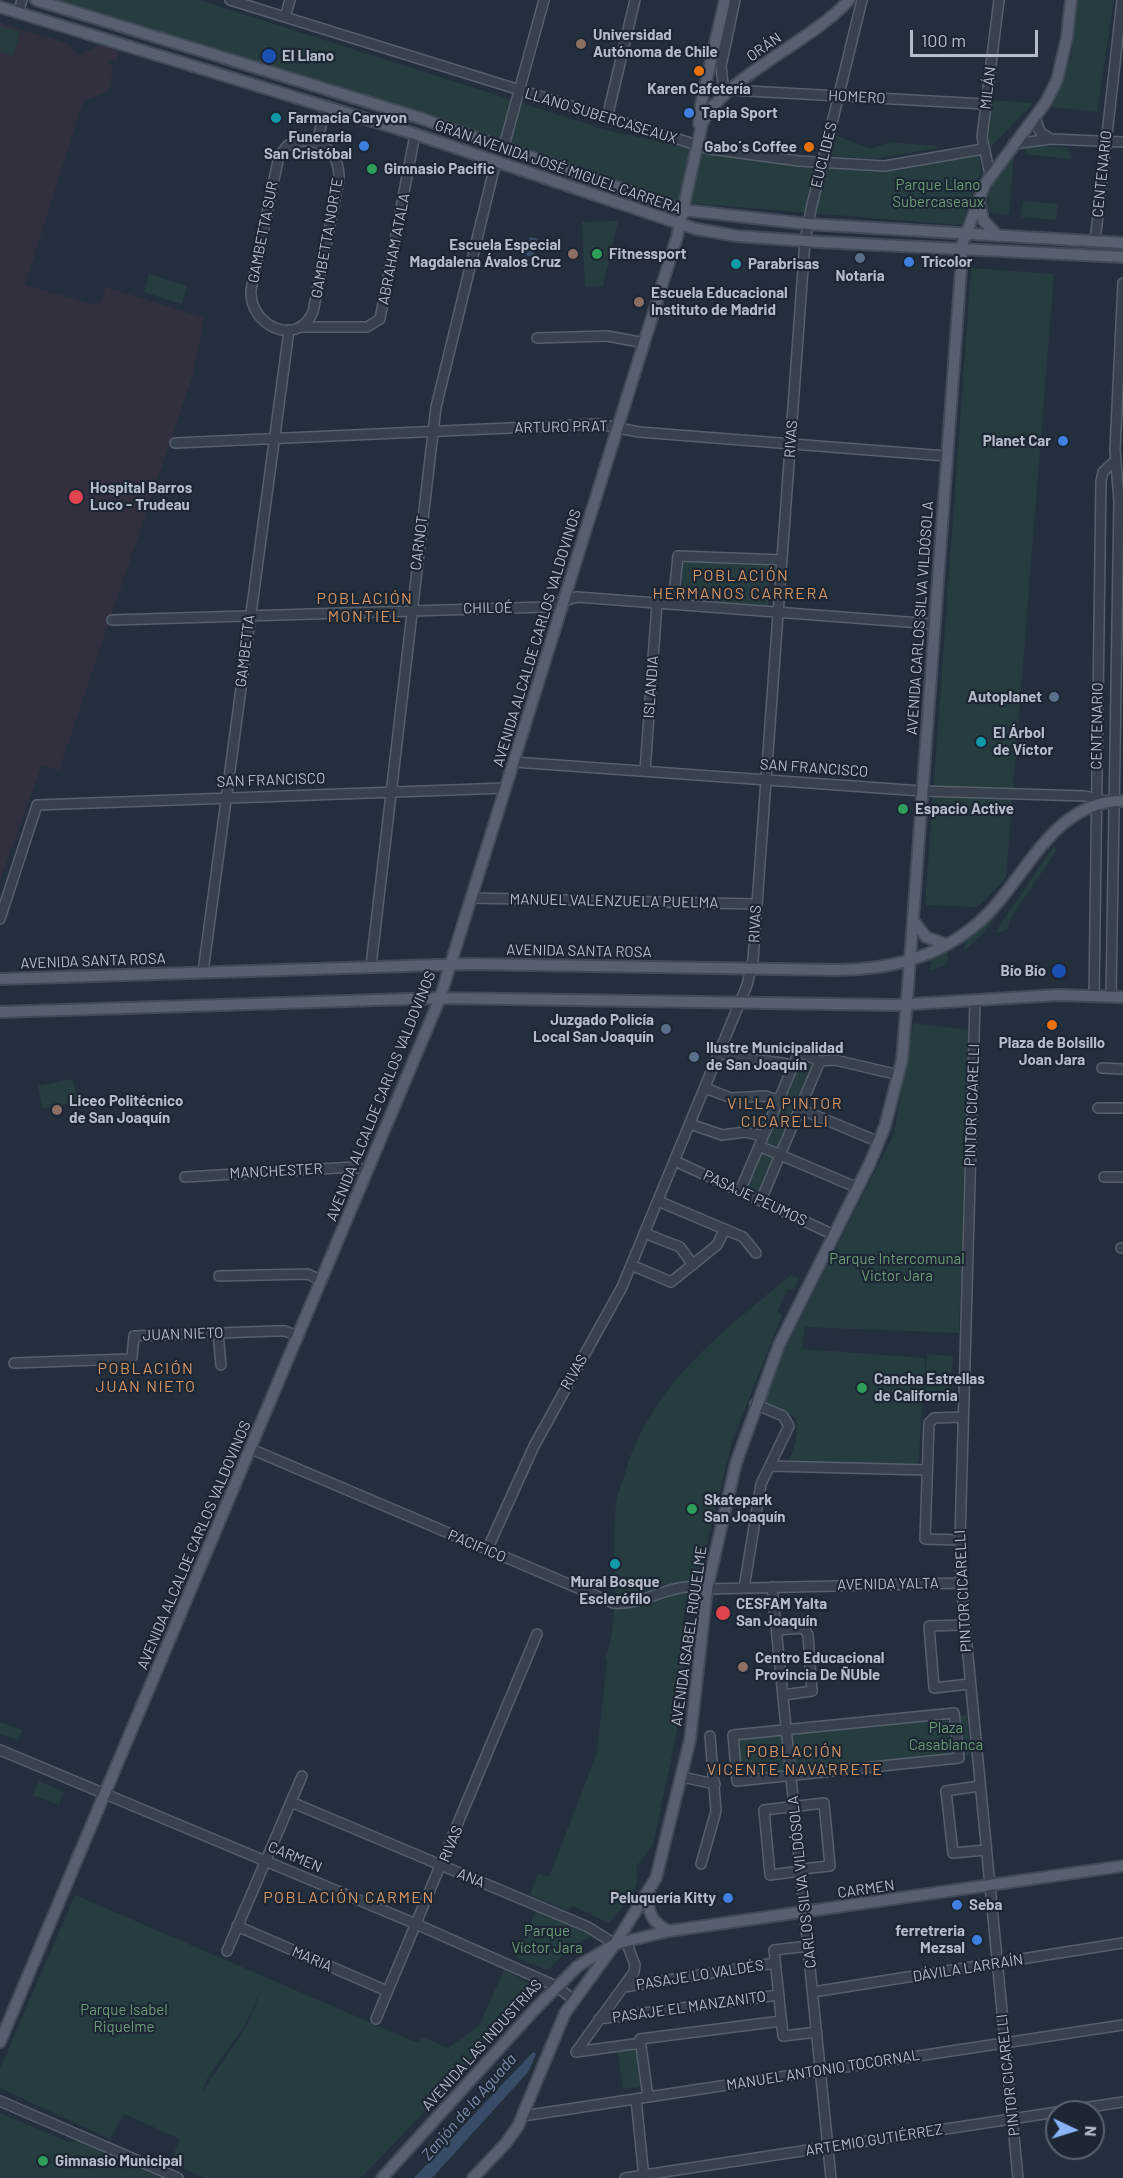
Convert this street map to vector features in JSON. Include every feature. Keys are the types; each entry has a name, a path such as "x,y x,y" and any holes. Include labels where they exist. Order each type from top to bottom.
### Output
{"main road":[{"name":"GRAN AVENIDA JOSÉ MIGUEL CARRERA","path":"36,0 504,146 683,210 808,224 1123,243"},
{"name":"AVENIDA ALCALDE CARLOS VALDOVINOS","path":"0,2042 107,1793 440,998 680,225 701,127 701,104 725,0"},
{"name":"ORÁN","path":"701,127 710,110 730,90 828,20 849,0"},
{"path":"965,234 979,196 990,175 1052,91 1060,70 1071,0"},
{"name":"GRAN AVENIDA JOSÉ MIGUEL CARRERA","path":"0,8 326,106 496,161 680,225 720,234 962,250 1123,257"},
{"path":"979,196 983,220 998,236"},
{"name":"AVENIDA CARLOS SILVA VILDÓSOLA","path":"907,1005 946,456 965,234"},
{"name":"SAN FRANCISCO","path":"1096,801 1117,802"},
{"name":"AVENIDA SANTA ROSA","path":"0,979 451,964 852,970 885,966 910,961 969,931 986,916 1058,829 1096,801"},
{"path":"913,920 926,937 945,944"},
{"path":"885,966 900,973 909,987"},
{"path":"0,1012 440,998 907,1005 1058,995 1123,997"},
{"name":"AVENIDA ISABEL RIQUELME","path":"473,2178 506,2143 523,2116 559,2027 574,2000 620,1942 649,1892 660,1864 682,1777 692,1725 707,1589 724,1506 755,1404 779,1346 879,1142 899,1075 907,1005"},
{"name":"CARMEN","path":"620,1942 669,1931 1123,1866"},
{"path":"649,1892 648,1904 652,1918 669,1931"},
{"name":"AVENIDA LAS INDUSTRIAS","path":"382,2178 556,1986 592,1956 620,1942"}],"street":[{"path":"18,13 22,0"},
{"name":"LLANO SUBERCASEAUX","path":"230,0 697,146 823,162 885,166 983,149"},
{"path":"285,17 290,0"},
{"path":"504,146 544,0"},
{"path":"607,118 635,0"},
{"path":"730,90 723,85 720,73 735,0"},
{"name":"EUCLIDES","path":"806,241 808,224 862,0"},
{"name":"MILÁN","path":"990,175 983,149 985,104 999,0"},
{"name":"CENTENARIO","path":"1095,242 1122,0"},
{"name":"HOMERO","path":"730,90 985,104"},
{"path":"317,142 326,106"},
{"path":"1035,117 1040,132 1051,139"},
{"name":"ABRAHAM ATALA","path":"301,327 367,327 380,319 415,134"},
{"path":"1013,144 1051,139 1123,142"},
{"name":"GAMBETTA NORTE","path":"301,327 314,308 339,179 339,165 334,155 317,142"},
{"name":"GAMBETTA SUR","path":"289,330 272,327 259,319 251,302 251,290 279,156 291,144 317,142"},
{"name":"CARNOT","path":"371,966 411,610 439,391 496,161"},
{"name":"RIVAS","path":"487,1550 534,1446 622,1287 742,1002 751,969 806,241"},
{"name":"CENTENARIO","path":"1111,997 1117,802 1119,501 1116,460 1123,283"},
{"path":"289,330 301,327"},
{"name":"GAMBETTA","path":"203,972 272,439 289,330"},
{"path":"537,338 607,336 645,343"},
{"name":"ARTURO PRAT","path":"175,443 584,424 619,426 639,432 946,456"},
{"name":"CENTENARIO","path":"1094,997 1101,481 1103,472 1116,460"},
{"path":"673,604 678,556 782,560"},
{"name":"CHILOÉ","path":"112,620 550,606 577,597 934,624"},
{"name":"ISLANDIA","path":"645,771 657,603"},
{"name":"SAN FRANCISCO","path":"514,762 922,792 1096,801"},
{"name":"SAN FRANCISCO","path":"0,919 37,805 506,788"},
{"name":"MANUEL VALENZUELA PUELMA","path":"472,898 756,904"},
{"name":"PINTOR CICARELLI","path":"975,1002 960,1540 961,1583 1018,2178"},
{"path":"740,1191 799,1052 820,1061 835,1060 899,1075"},
{"path":"720,1053 742,1060 780,1061 793,1066"},
{"path":"761,1200 820,1061"},
{"path":"1102,1068 1123,1068"},
{"path":"705,1088 731,1098 765,1096 778,1100"},
{"path":"1098,1108 1123,1108"},
{"path":"800,1109 879,1142"},
{"path":"690,1124 722,1134 745,1132 763,1136"},
{"path":"759,1146 858,1188"},
{"name":"PASAJE PEUMOS","path":"675,1161 834,1235"},
{"name":"MANCHESTER","path":"185,1177 354,1167 368,1171"},
{"path":"1104,1177 1123,1177"},
{"path":"658,1201 743,1237 756,1253"},
{"path":"631,1265 671,1282 717,1245 725,1229"},
{"path":"644,1233 680,1247 693,1265"},
{"path":"219,1276 308,1274 321,1281"},
{"name":"JUAN NIETO","path":"14,1363 128,1359 132,1357 134,1336 285,1331 298,1336"},
{"path":"218,1333 221,1365"},
{"path":"744,1588 757,1503 770,1466 789,1426 783,1416 755,1404"},
{"path":"960,1540 925,1539 929,1423 934,1418 963,1417"},
{"name":"PACIFICO","path":"251,1449 613,1603 634,1603 676,1587 707,1589"},
{"path":"770,1466 927,1470"},
{"name":"AVENIDA YALTA","path":"707,1589 961,1583"},
{"name":"CARLOS SILVA VILDÓSOLA","path":"772,1587 831,2178"},
{"path":"964,1625 929,1626 934,1688 969,1684"},
{"path":"777,1630 804,1628 808,1635 812,1691 783,1695"},
{"name":"RIVAS","path":"376,2019 537,1634"},
{"path":"954,1713 959,1758 791,1774 737,1781 733,1735 954,1713"},
{"path":"701,1864 716,1811 710,1736"},
{"name":"CARMEN","path":"0,1750 416,1924 556,1986 574,2000"},
{"path":"226,1951 302,1776"},
{"path":"682,1777 715,1784"},
{"path":"979,1786 946,1791 953,1853 986,1850"},
{"name":"ANA","path":"291,1802 620,1942"},
{"path":"824,1803 830,1866 801,1870 770,1875 764,1810 824,1803"},
{"name":"MARIA","path":"237,1926 387,1991"},
{"path":"620,1942 635,1965 634,1972 576,2052 781,2021"},
{"name":"DÁVILA LARRAÍN","path":"813,1992 1123,1943"},
{"path":"808,1946 774,1950 781,2021 783,2036 817,2032"},
{"name":"PASAJE LO VALDÉS","path":"624,1987 776,1963"},
{"name":"PASAJE EL MANZANITO","path":"599,2019 779,1995"},
{"name":"MANUEL ANTONIO TOCORNAL","path":"523,2116 1123,2025"},
{"path":"641,2042 648,2097"},
{"path":"636,2099 644,2176"},
{"path":"0,2101 178,2178"},
{"name":"ARTEMIO GUTIÉRREZ","path":"625,2178 1123,2102"}],"shaded area":[{"name":"Hospital Barros Luco - Trudeau","path":"0,23 69,44 78,55 103,44 119,49 117,60 108,60 112,66 111,87 104,93 83,101 25,285 95,305 101,302 106,287 204,318 193,374 59,770 42,765 0,880"}],"green space":[{"name":"Parque Llano Subercaseaux","path":"54,0 199,0 606,130 707,152 883,169 974,154 979,157 981,171 962,224 957,225 677,202 493,136"},
{"path":"1077,0 1114,0 1097,112 1053,107 1048,104 1071,58"},
{"path":"0,26 20,32 13,56 0,52"},
{"path":"988,100 1033,103 986,152"},
{"path":"832,134 871,149 890,142 944,147 874,159 827,156"},
{"path":"1026,145 1068,148 1071,159 1025,154"},
{"path":"1014,153 1009,215 992,213 989,210 989,202 994,178"},
{"path":"1023,201 1058,204 1056,220 1021,217"},
{"name":"Fitnessport","path":"618,221 603,286 585,287 582,222"},
{"path":"971,268 1054,274 1006,878 977,907 925,905"},
{"path":"149,274 187,286 182,304 144,292"},
{"path":"681,560 771,565 768,608 677,600"},
{"path":"1054,846 1056,851 1010,919 1008,929 998,933 996,931"},
{"path":"1007,897 1007,901 985,932 964,951 966,937"},
{"path":"948,949 947,964 930,971 931,957"},
{"name":"Parque Intercomunal Victor Jara","path":"913,1023 969,1030 959,1333 805,1327 802,1349 925,1358 924,1394 927,1354 953,1356 949,1401 923,1399 918,1466 788,1462 796,1442 797,1418 765,1402 780,1359 894,1134"},
{"path":"799,1054 817,1062 761,1194 743,1186"},
{"path":"73,1079 78,1102 42,1109 38,1086"},
{"name":"Parque Intercomunal Victor Jara","path":"791,1275 799,1278 793,1291 788,1289 777,1312 782,1315 733,1439 699,1576 696,1604 685,1604 683,1626 686,1633 679,1719 653,1845 636,1867 637,1883 634,1890 626,1904 609,1923 573,1906 567,1910 530,1895 538,1874 549,1877 597,1753 607,1661 605,1659 613,1624 616,1505 626,1470 638,1439 672,1384 716,1338"},
{"name":"Plaza Casablanca","path":"967,1715 970,1755 785,1772 740,1780 736,1740"},
{"path":"0,1722 23,1730 18,1740 0,1734"},
{"path":"39,1781 64,1792 59,1805 33,1795"},
{"name":"Parque Isabel Riquelme","path":"75,1895 418,2043 422,2037 448,2048 479,2026 504,1970 534,1986 533,1997 361,2178 204,2178 170,2162 180,2139 124,2114 110,2139 0,2088 0,2069","holes":["264,1984 247,2026 201,2094 208,2077 245,2025"]},
{"name":"Parque Víctor Jara","path":"536,1911 592,1936 570,1948 548,1970 515,1957"},
{"path":"642,2046 647,2086 623,2089 617,2049"},
{"path":"0,2113 69,2142 80,2141 161,2178 0,2178"}],"water":[{"path":"530,237 538,239 533,257 526,255"},
{"path":"533,2052 536,2054 528,2072 432,2178 414,2178"}],"place":[{"name":"Universidad Autónoma de Chile","path":"581,44"},
{"name":"El Llano","path":"269,56"},
{"name":"Karen Cafetería","path":"699,71"},
{"name":"Tapia Sport","path":"689,113"},
{"name":"Farmacia Caryvon","path":"276,118"},
{"name":"Funeraria San Cristóbal","path":"364,146"},
{"name":"Gabo´s Coffee","path":"809,147"},
{"name":"Gimnasio Pacific","path":"372,169"},
{"name":"Escuela Especial Magdalena Ávalos Cruz","path":"573,254"},
{"name":"Fitnessport","path":"597,254"},
{"name":"Notaria","path":"860,258"},
{"name":"Tricolor","path":"909,262"},
{"name":"Parabrisas","path":"736,264"},
{"name":"Escuela Educacional Instituto de Madrid","path":"639,302"},
{"name":"Planet Car","path":"1063,441"},
{"name":"Hospital Barros Luco - Trudeau","path":"76,497"},
{"name":"Autoplanet","path":"1054,697"},
{"name":"El Árbol de Víctor","path":"981,742"},
{"name":"Espacio Active","path":"903,809"},
{"name":"Bío Bío","path":"1059,971"},
{"name":"Plaza de Bolsillo Joan Jara","path":"1052,1025"},
{"name":"Juzgado Policía Local San Joaquín","path":"666,1029"},
{"name":"Ilustre Municipalidad de San Joaquín","path":"694,1057"},
{"name":"Liceo Politécnico de San Joaquín","path":"57,1110"},
{"name":"Cancha Estrellas de California","path":"862,1388"},
{"name":"Skatepark San Joaquín","path":"692,1509"},
{"name":"Mural Bosque Esclerófilo","path":"615,1564"},
{"name":"CESFAM Yalta San Joaquín","path":"723,1613"},
{"name":"Centro Educacional Provincia De ÑUble","path":"743,1667"},
{"name":"Peluquería Kitty","path":"728,1898"},
{"name":"Seba","path":"957,1905"},
{"name":"ferretreria Mezsal","path":"977,1940"},
{"name":"Gimnasio Municipal","path":"43,2161"}],"district":[{"name":"POBLACIÓN HERMANOS CARRERA","path":"741,585"},
{"name":"POBLACIÓN MONTIEL","path":"365,608"},
{"name":"VILLA PINTOR CICARELLI","path":"785,1113"},
{"name":"POBLACIÓN JUAN NIETO","path":"146,1378"},
{"name":"POBLACIÓN VICENTE NAVARRETE","path":"795,1761"},
{"name":"POBLACIÓN CARMEN","path":"349,1898"}],"water label":[{"name":"Zanjón de la Aguada","path":"469,2107"}]}
